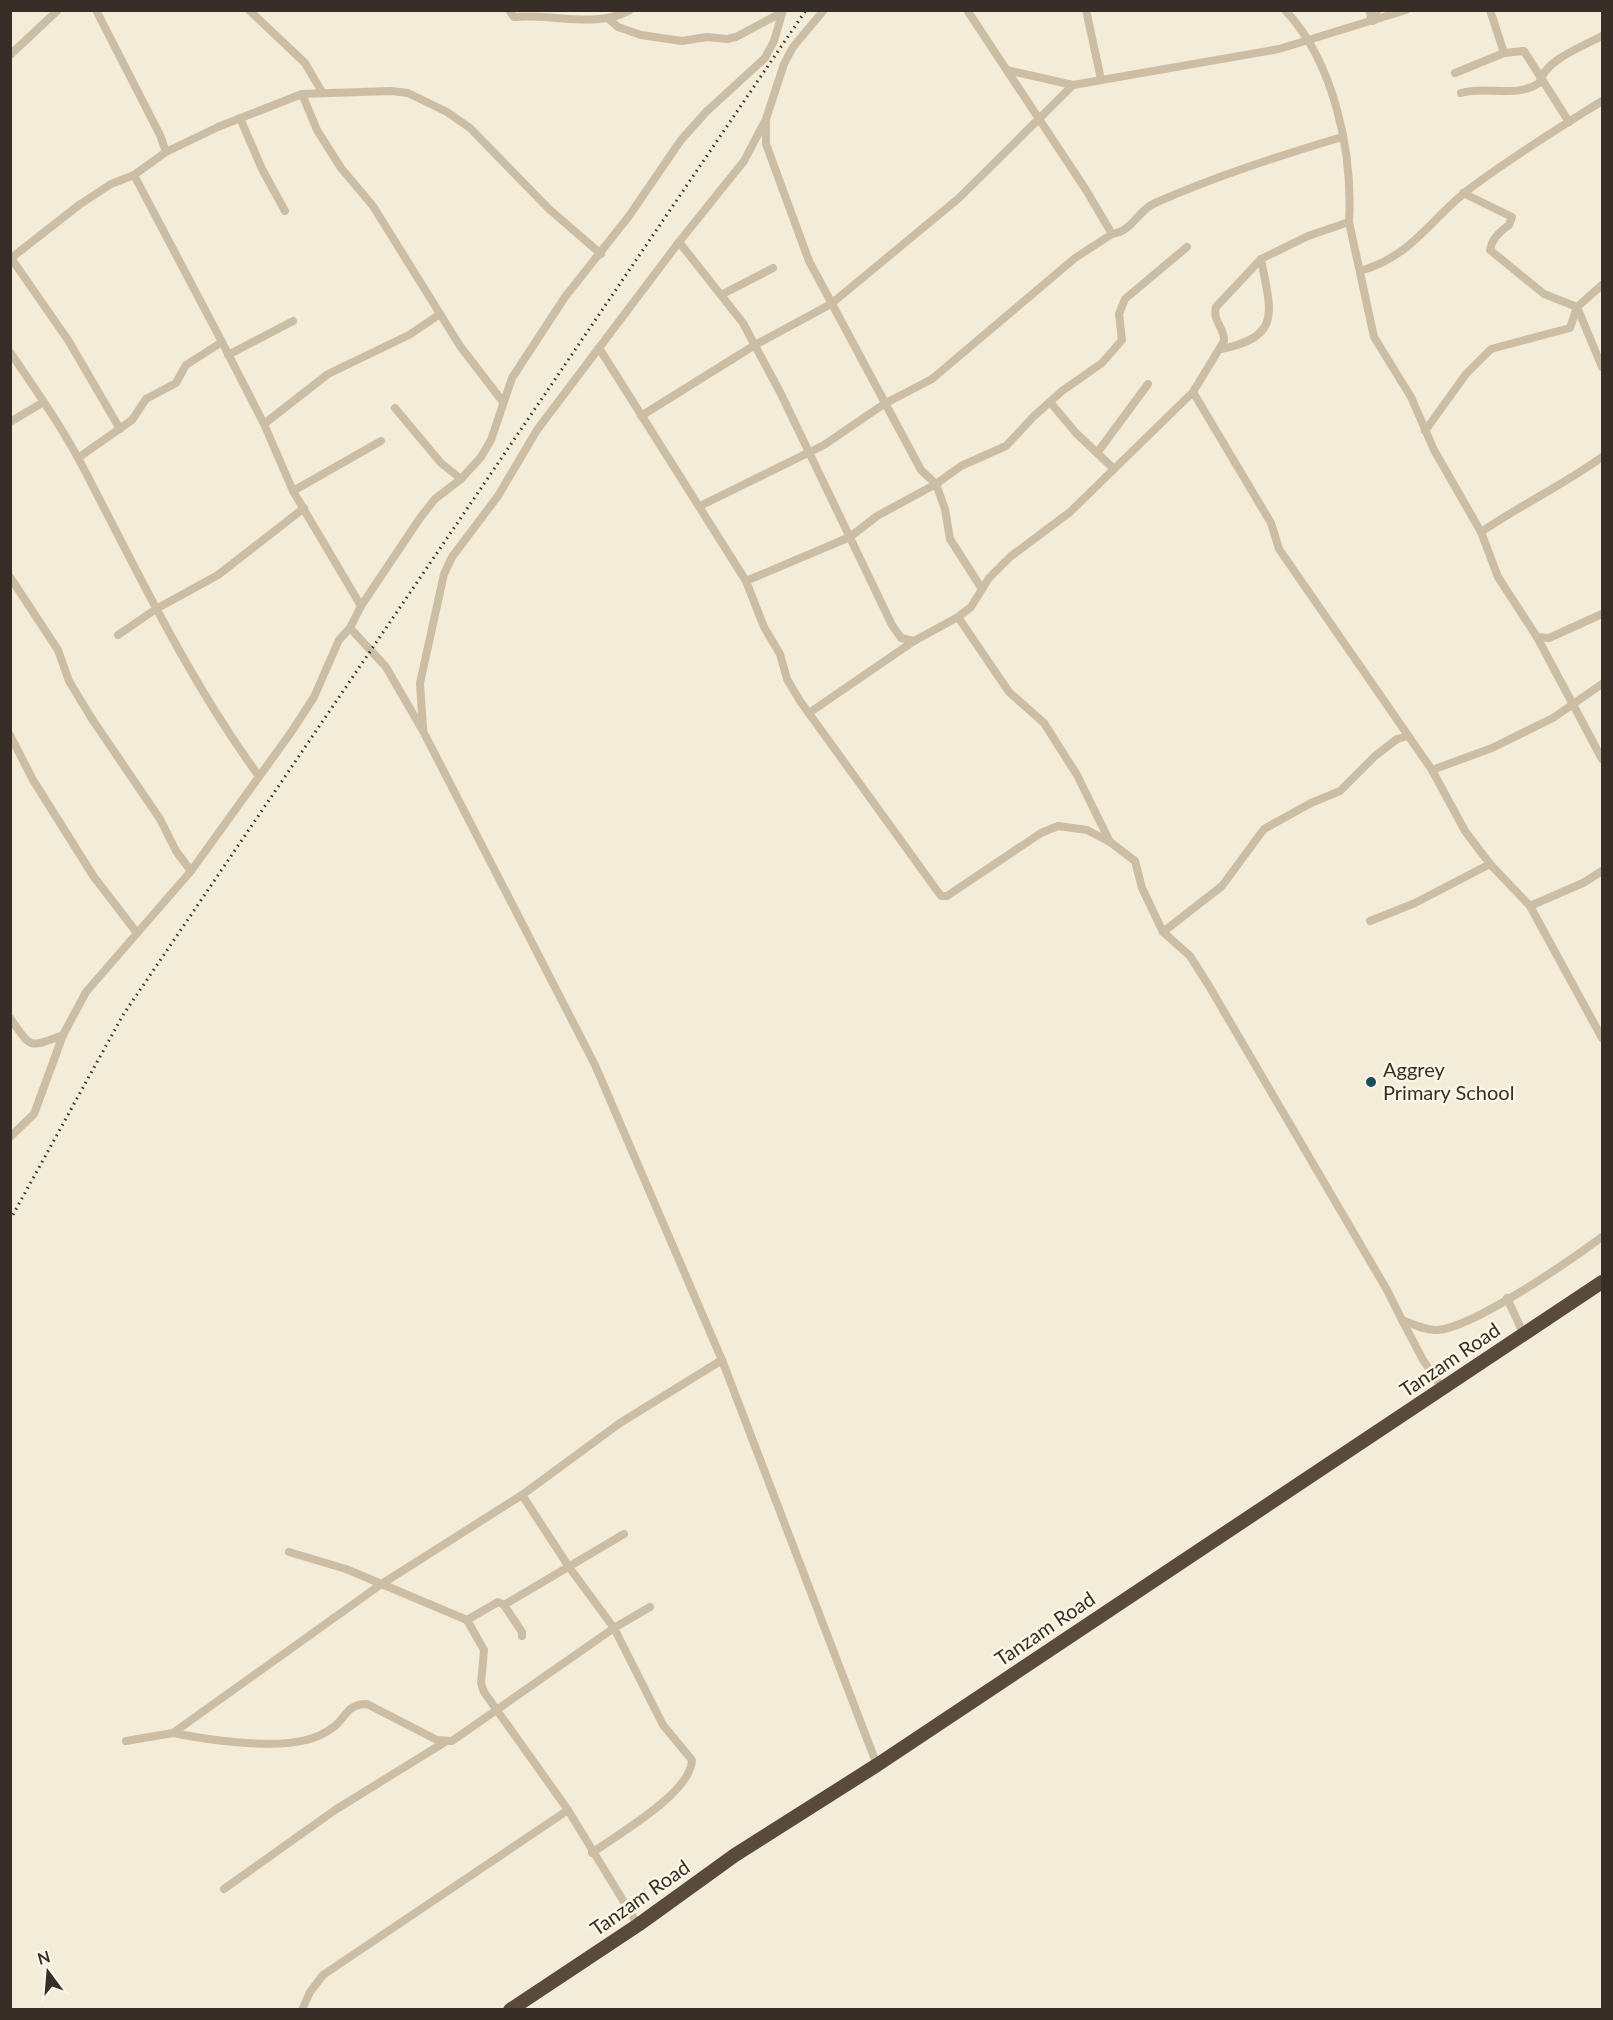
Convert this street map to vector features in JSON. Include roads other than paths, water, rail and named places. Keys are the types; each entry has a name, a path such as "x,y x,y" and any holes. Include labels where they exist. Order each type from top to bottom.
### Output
{"highway":[{"name":"Tanzam Road","path":"510,2010 638,1925 735,1856 876,1765 1602,1282"}],"street":[{"path":"10,55 58,10"},
{"path":"96,10 160,135 166,152"},
{"path":"249,10 300,57 322,92"},
{"path":"510,10 514,17 536,15 610,20 630,10"},
{"path":"423,731 420,683 444,574 452,557 498,496 537,430 565,397 679,242 744,161 766,119 784,64 793,47 824,10"},
{"path":"967,10 1112,234"},
{"path":"1086,10 1101,79"},
{"path":"1284,10 1309,42 1332,89 1342,137 1349,195 1349,222 1374,337 1411,398 1425,431 1481,532 1497,576 1537,637 1602,759"},
{"path":"1371,16 1378,10"},
{"path":"1007,70 1073,85 1221,60 1309,42 1371,16 1406,10"},
{"path":"1490,10 1504,53"},
{"path":"610,20 618,27 641,35 682,41 707,37 727,39 736,37 782,12"},
{"path":"10,1137 34,1114 63,1035 86,992 191,872 314,697 339,640 350,628 361,606 435,499 461,479 481,457 491,440 512,378 558,307 601,254 681,140 706,112 765,58 774,41 782,12"},
{"path":"1461,93 1473,90 1518,93 1539,83 1541,75 1565,56 1602,36"},
{"path":"1455,73 1504,53 1524,51 1569,122"},
{"path":"641,416 755,345 831,304 935,220 1073,85"},
{"path":"120,429 68,340 11,258 79,205 111,184 134,175 166,152 240,118 302,94 391,91 408,93 447,112 470,128 549,209 601,254"},
{"path":"302,94 317,130 341,168 379,215 440,314 482,377 503,402"},
{"path":"1360,271 1383,264 1399,253 1436,222 1463,193 1602,101"},
{"path":"240,118 262,169 285,211"},
{"path":"766,119 766,144 809,261 921,470 936,484 945,509 950,539 982,589"},
{"path":"700,506 844,432 884,404 933,379 1075,258 1112,234 1128,228 1145,208 1183,191 1342,137"},
{"path":"134,175 264,424 293,491 361,606"},
{"path":"1463,193 1512,218 1509,225 1493,240 1490,250 1544,294 1577,307 1602,367"},
{"path":"809,713 914,640 958,617 971,607 982,589 1010,557 1070,512 1192,392 1221,349 1225,338 1215,316 1216,307 1261,259 1308,236 1349,222"},
{"path":"679,242 743,324 808,450 892,625 901,638 914,640"},
{"path":"746,581 850,537 877,516 936,484 961,466 1006,446 1050,402 1102,363 1122,340 1119,314 1125,299 1187,247"},
{"path":"1221,349 1251,340 1265,329 1270,306 1261,259"},
{"path":"721,295 773,268"},
{"path":"1425,431 1466,374 1491,349 1570,328 1577,307 1602,285"},
{"path":"264,424 328,374 409,335 440,314"},
{"path":"228,355 293,321"},
{"path":"78,458 132,420 146,399 176,383 186,365 222,342"},
{"path":"599,348 670,464 700,506 746,581 764,627 780,654 788,679 809,713 941,896 947,896 1041,833 1058,826 1087,831 1110,842 1136,861 1142,888 1163,932 1190,956 1231,1021 1387,1290 1423,1360 1443,1389"},
{"path":"10,352 78,458 156,609 219,722 258,775"},
{"path":"1097,453 1148,384"},
{"path":"1192,392 1271,523 1279,549 1432,770 1465,831 1490,864 1530,906 1602,1038"},
{"path":"1050,402 1114,469"},
{"path":"10,422 42,403"},
{"path":"395,408 441,462 461,479"},
{"path":"293,491 381,441"},
{"path":"1481,532 1520,506 1570,480 1602,457"},
{"path":"118,635 156,609 218,575 304,508"},
{"path":"10,577 58,650 69,681 92,719 160,819 176,851 191,872"},
{"path":"1537,637 1549,638 1602,614"},
{"path":"958,617 1009,692 1044,723 1077,775 1110,842"},
{"path":"350,628 386,667 423,731 595,1065 722,1360 876,1765"},
{"path":"1432,770 1454,764 1492,748 1572,706 1602,684"},
{"path":"10,735 33,780 94,877 136,933"},
{"path":"1163,932 1222,886 1264,829 1311,803 1340,791 1376,756 1398,739 1408,736"},
{"path":"1370,921 1415,903 1490,864"},
{"path":"1530,906 1583,883 1602,871"},
{"path":"10,1018 27,1042 34,1045 63,1035"},
{"path":"1402,1320 1438,1330 1451,1327 1507,1298 1602,1237"},
{"path":"1507,1298 1524,1335"},
{"path":"173,1733 380,1585 522,1495 620,1423 722,1360"},
{"path":"522,1495 569,1567 614,1628 663,1725 692,1760 692,1770 669,1796 592,1852"},
{"path":"467,1620 494,1603 504,1605 624,1534"},
{"path":"289,1552 346,1569 467,1620 484,1650 482,1687 527,1755 568,1810 638,1925"},
{"path":"504,1605 522,1632 522,1636"},
{"path":"224,1889 335,1810 445,1742 452,1740 614,1628 650,1607"},
{"path":"126,1742 173,1733 211,1741 269,1743 306,1740 326,1732 351,1707 359,1704 367,1704 445,1742"},
{"path":"302,2010 310,1992 323,1974 568,1810"}],"railway":[{"path":"10,1220 123,1015 806,10"}],"place":[{"name":"Aggrey Primary School","path":"1371,1082"}]}
